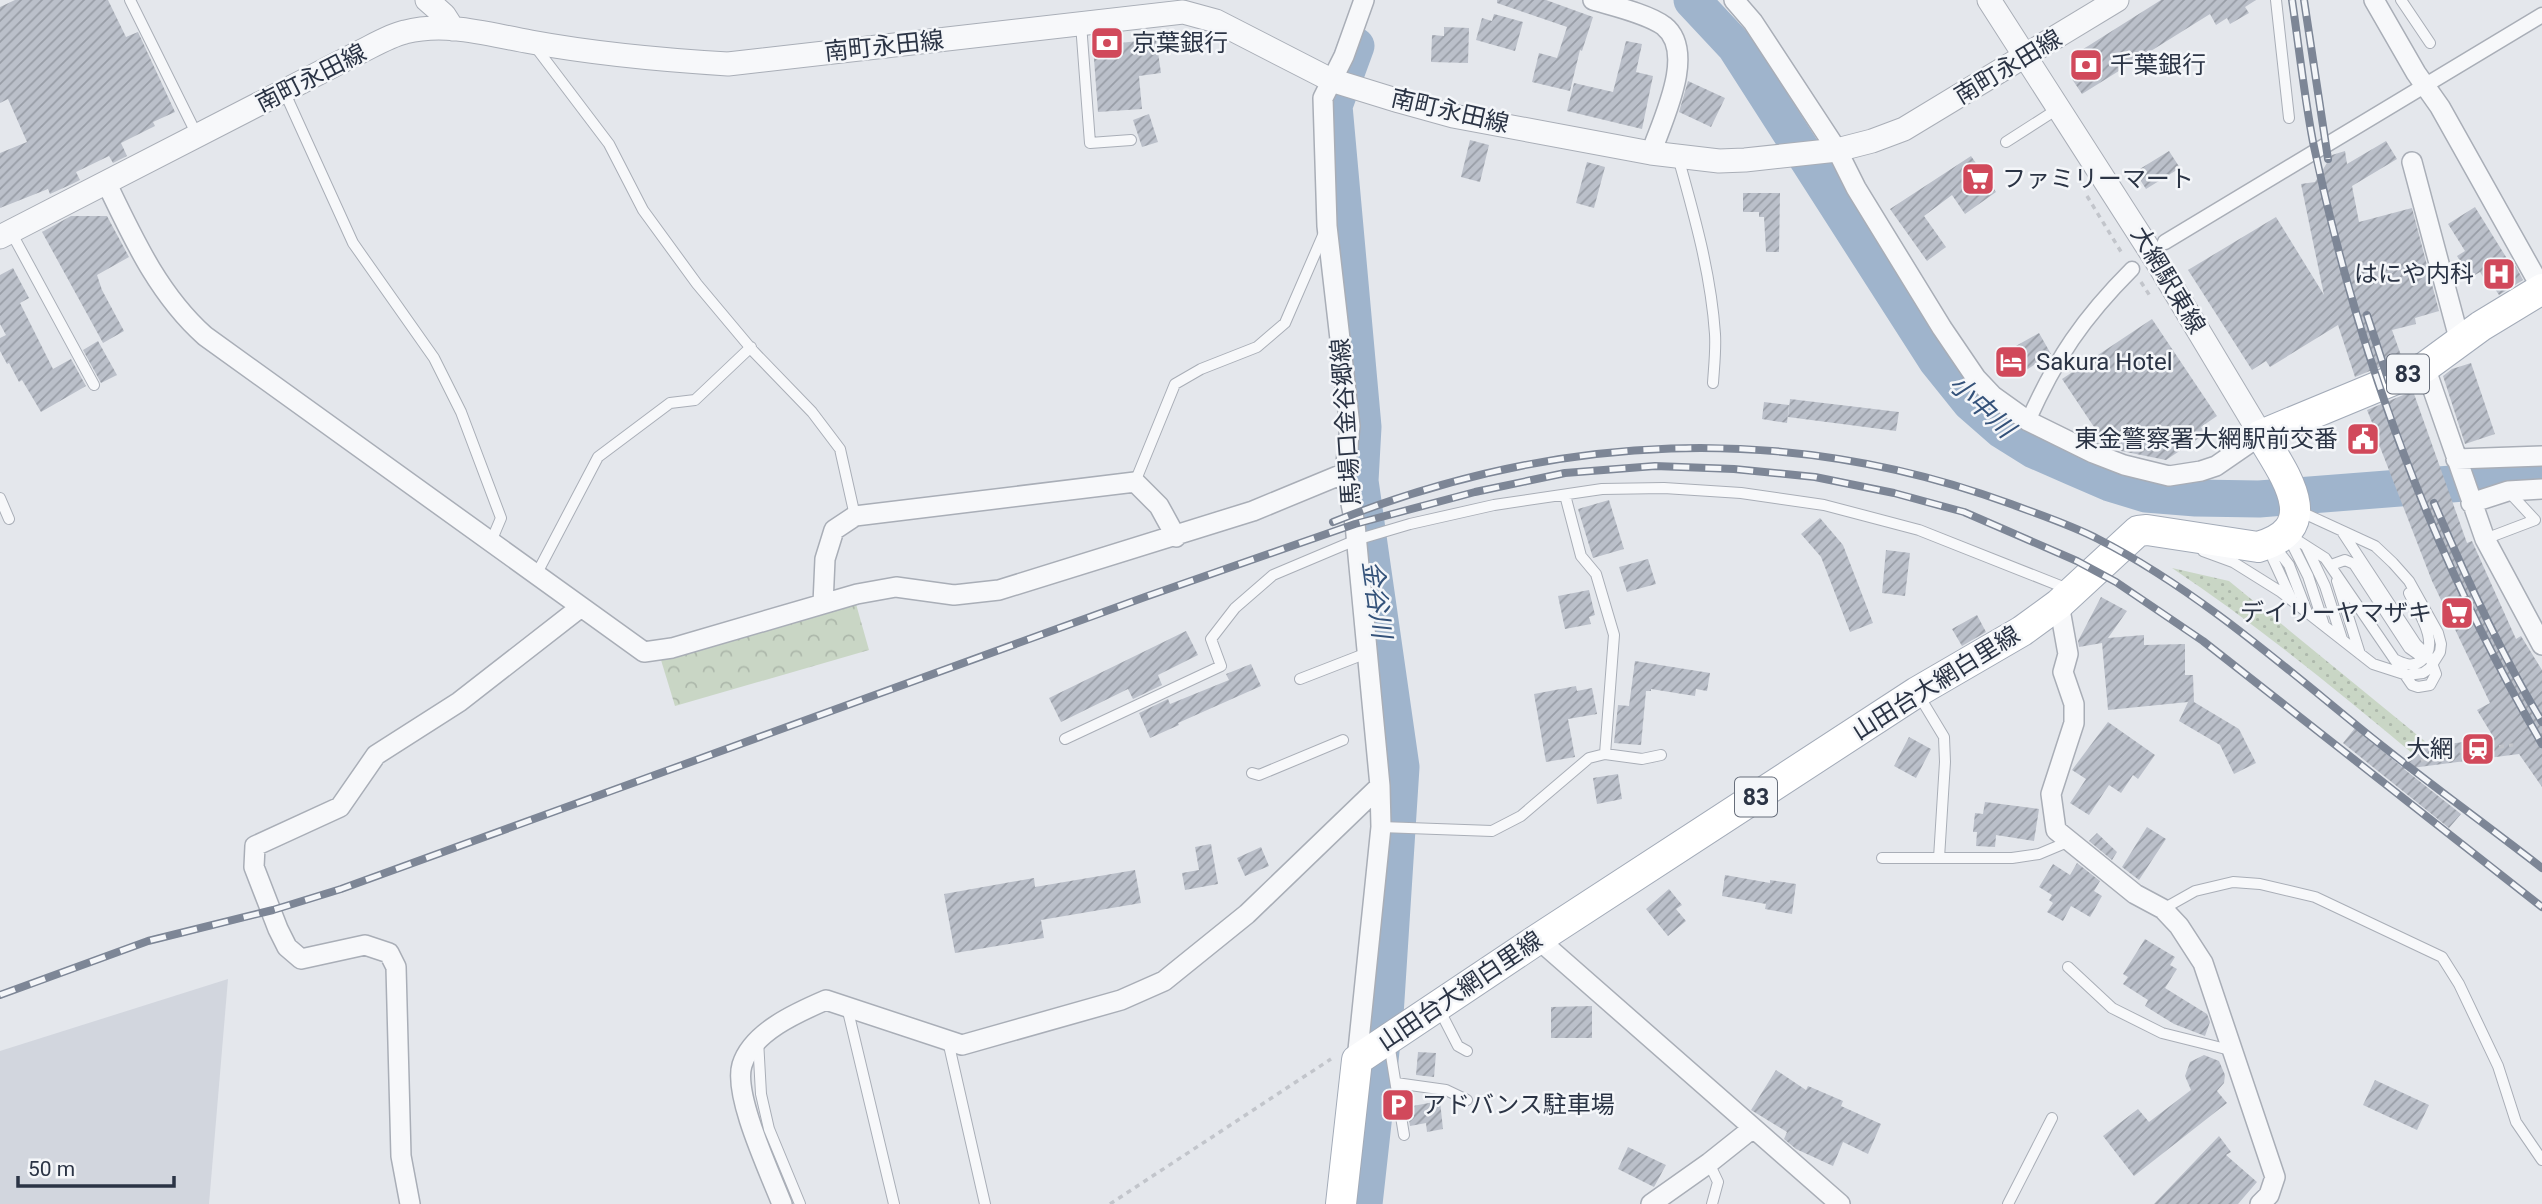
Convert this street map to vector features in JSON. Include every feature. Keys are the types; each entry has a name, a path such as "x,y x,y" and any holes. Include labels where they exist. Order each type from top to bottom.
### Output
{"main road":[{"name":"83","path":"2261,435 2425,367 2542,289"},
{"path":"2147,530 2258,547 2290,533 2294,493 2261,435"},
{"name":"山田台大網白里線","path":"1341,1204 1357,1060 1917,692 2022,631 2065,598 2128,538 2138,531 2147,530"}],"street":[{"path":"427,0 444,15 453,29"},
{"name":"馬場口金谷郷線","path":"1357,1060 1381,827 1380,786 1356,540 1345,473 1350,426 1327,226 1323,98 1344,56 1364,0"},
{"path":"1593,0 1664,26 1678,49 1679,60 1674,85 1651,153"},
{"path":"1734,0 1752,22 1827,151 1856,188 1942,328 1976,378 1993,396 2028,421 2093,453 2124,465 2169,476 2217,466 2261,435"},
{"name":"大網駅東線","path":"1989,0 2159,265 2261,435"},
{"name":"南町永田線","path":"6,234 404,32 453,29 478,31 532,43 677,61 728,64 1081,24 1174,6 1216,21 1331,80 1453,116 1651,153 1719,161 1827,151 1872,141 1903,129 2117,0"},
{"path":"2383,3 2426,86 2542,289"},
{"path":"2165,243 2542,15"},
{"path":"2412,162 2460,342"},
{"path":"106,182 138,247 167,296 205,336 490,544 644,652 672,648 857,594 896,587 954,595 999,590 1253,511 1345,473"},
{"path":"2028,421 2064,349 2096,306 2132,269"},
{"path":"2425,367 2484,539 2542,645"},
{"path":"2456,459 2542,456"},
{"path":"823,604 825,559 834,530 855,516 1135,482 1159,506 1176,537"},
{"path":"2471,503 2508,491 2542,489"},
{"path":"2065,598 2068,654 2063,672 2074,704 2074,723 2051,794 2056,830 2135,894 2163,909 2179,926 2203,963 2230,1050 2275,1177 2269,1195 2260,1204"},
{"path":"410,1204 401,1156 396,967 388,953 365,945 301,959 287,947 254,867 255,846 340,807 376,755 459,702 581,607"},
{"path":"782,1204 742,1098 742,1065 758,1039 791,1015 826,1000 962,1045 1121,1000 1164,981 1247,914 1380,786"},
{"path":"1538,939 1840,1204"},
{"path":"1651,1204 1753,1128"}],"lane":[{"path":"130,0 198,136"},
{"path":"2276,0 2289,118"},
{"path":"2401,0 2430,43"},
{"path":"1081,24 1090,143 1132,140"},
{"path":"532,43 609,144 643,210 697,284 751,348 812,412 840,449 855,516"},
{"path":"284,91 353,243 434,358 461,412 501,518 490,544"},
{"path":"2006,142 2059,108"},
{"path":"1678,156 1695,216 1710,291 1715,336 1713,383"},
{"path":"1135,482 1175,384 1201,369 1257,347 1285,323 1327,226"},
{"path":"6,234 94,385"},
{"path":"535,576 598,457 670,403 695,400 751,348"},
{"path":"1065,739 1221,666 1211,639 1235,608 1273,575 1356,540 1410,524 1494,505 1602,489 1664,488 1741,493 1824,505 1919,530 2065,598"},
{"path":"2484,539 2535,520 2508,491"},
{"path":"1564,495 1581,556 1596,574 1614,635 1605,754"},
{"path":"0,498 9,519"},
{"path":"2147,530 2233,562 2292,600 2324,626 2360,654 2373,664 2404,674 2423,673 2429,637 2393,563 2375,546 2352,546 2337,556 2334,568 2360,654"},
{"path":"2290,533 2343,533 2427,659"},
{"path":"2290,533 2325,558 2334,568 2404,674"},
{"path":"2290,533 2273,559 2292,600"},
{"path":"2290,533 2289,565 2307,612"},
{"path":"2290,533 2308,576 2324,626"},
{"path":"2290,533 2325,586 2342,640"},
{"path":"2334,568 2339,561 2345,560 2354,564 2409,648 2427,659"},
{"path":"1300,679 1367,653"},
{"path":"2393,659 2412,665 2427,659"},
{"path":"1917,692 1944,737 1939,858"},
{"path":"1252,773 1259,775 1343,740"},
{"path":"1381,827 1492,831 1521,816 1589,758 1605,754 1642,759 1661,755"},
{"path":"1882,858 2012,858 2039,855 2070,841"},
{"path":"2163,909 2195,891 2232,882 2260,884 2315,897 2442,957 2459,984 2498,1066 2516,1122 2542,1160"},
{"path":"2068,967 2112,1008 2162,1033 2230,1050"},
{"path":"1437,1006 1458,1046 1467,1052"},
{"path":"847,1007 894,1204"},
{"path":"758,1039 761,1094 769,1129 800,1204"},
{"path":"1388,1039 1404,1135"},
{"path":"948,1040 985,1204"},
{"path":"1396,1083 1446,1090 1468,1100"},
{"path":"2008,1204 2052,1118"},
{"path":"1709,1163 1718,1182 1712,1204"}],"path":[{"path":"2421,761 2430,756 2513,745"},
{"path":"1110,1204 1333,1058 1357,1060"}],"shaded area":[{"path":"228,979 209,1204 0,1204 0,1051"}],"green space":[{"path":"2172,568 2229,581 2427,743 2412,753 2264,634"},
{"path":"856,604 869,650 675,706 661,660"}],"building":[{"path":"15,0 108,0 126,37 138,32 175,112 153,122 155,126 121,143 127,156 113,163 109,156 76,172 80,180 72,184 50,194 48,189 0,208 0,153 27,142 8,99 0,103 0,7"},
{"path":"1497,0 1546,0 1593,17 1582,51 1580,50 1570,91 1532,82 1539,53 1557,58 1567,27 1497,3"},
{"path":"2161,0 2256,0 2245,7 2249,13 2230,24 2227,18 2216,25 2210,14 2082,94 2072,79 2077,53"},
{"path":"1494,14 1523,22 1515,51 1476,40 1482,18 1492,21"},
{"path":"1444,27 1469,28 1468,63 1431,62 1432,35 1444,36"},
{"path":"1156,39 1161,73 1139,76 1142,109 1098,112 1093,46"},
{"path":"1626,41 1642,44 1636,72 1653,76 1642,129 1567,111 1574,83 1613,92"},
{"path":"1688,81 1725,98 1711,127 1679,112"},
{"path":"1149,114 1158,142 1142,147 1133,120"},
{"path":"1470,140 1489,145 1480,182 1461,177"},
{"path":"2386,141 2397,159 2352,186 2359,222 2412,208 2439,311 2415,318 2416,324 2392,330 2402,358 2355,377 2338,325 2270,367 2266,361 2252,370 2188,270 2276,217 2324,295 2301,184 2315,182 2332,155 2345,151 2347,164"},
{"path":"2169,151 2180,168 2146,189 2135,172"},
{"path":"1971,156 1996,192 1965,214 1952,195 1924,216 1946,247 1927,261 1890,209"},
{"path":"1587,162 1605,167 1594,208 1576,203"},
{"path":"1743,193 1780,193 1779,252 1766,252 1764,217 1759,217 1759,212 1743,212"},
{"path":"2475,207 2523,280 2499,295 2493,286 2490,288 2480,272 2470,278 2457,256 2465,251 2448,224"},
{"path":"71,216 107,216 129,257 97,275 124,331 103,343 42,232"},
{"path":"13,268 29,298 20,303 53,369 71,359 86,386 41,412 0,351 0,338 6,335 0,324 0,275"},
{"path":"2152,319 2217,416 2201,427 2205,434 2166,460 2121,451 2107,431 2100,436 2062,379"},
{"path":"2039,333 2051,354 2014,378 2000,355"},
{"path":"98,341 117,375 101,383 83,350"},
{"path":"2471,363 2495,434 2465,444 2443,376 2452,369"},
{"path":"2413,391 2467,543 2472,541 2516,639 2521,636 2542,670 2542,787 2519,754 2404,769 2461,814 2449,828 2343,743 2355,728 2402,767 2418,748 2494,738 2477,710 2490,703 2432,581 2380,447 2356,453 2350,430 2373,425 2367,410"},
{"path":"1790,399 1899,412 1896,431 1788,417"},
{"path":"1764,402 1789,405 1787,423 1762,419"},
{"path":"1609,500 1624,549 1593,558 1578,509"},
{"path":"1820,518 1843,545 1873,623 1850,632 1821,557 1801,534"},
{"path":"1886,550 1910,553 1905,596 1882,593"},
{"path":"1648,559 1656,584 1627,592 1619,567"},
{"path":"1589,590 1595,615 1589,617 1591,624 1565,629 1558,596"},
{"path":"2101,597 2127,611 2108,638 2144,635 2144,645 2185,644 2185,675 2193,675 2194,702 2239,729 2256,763 2234,774 2220,745 2179,721 2188,702 2108,710 2102,643 2079,647 2078,641"},
{"path":"1977,615 1986,632 1962,646 1952,629"},
{"path":"1186,631 1198,655 1158,675 1162,685 1133,699 1128,689 1061,722 1049,698"},
{"path":"1635,661 1710,673 1707,691 1696,689 1695,696 1651,689 1646,691 1641,745 1614,743 1618,705 1629,706"},
{"path":"1251,664 1261,686 1150,738 1139,713 1168,699 1170,704 1229,680 1226,674"},
{"path":"1576,686 1577,691 1592,688 1597,714 1568,719 1575,757 1546,762 1534,694"},
{"path":"2108,722 2155,755 2138,779 2133,775 2121,793 2109,785 2089,815 2070,803 2086,779 2072,770"},
{"path":"1909,737 1931,749 1916,778 1894,766"},
{"path":"1618,774 1622,799 1597,804 1593,778"},
{"path":"1985,802 2039,809 2034,841 1996,835 1995,847 1976,846 1977,832 1973,832 1975,813 1983,814"},
{"path":"2147,827 2166,839 2139,880 2122,867"},
{"path":"2097,833 2117,852 2112,860 2089,841"},
{"path":"1211,844 1218,884 1185,890 1182,873 1199,870 1195,847"},
{"path":"1261,847 1269,866 1245,876 1237,858"},
{"path":"2077,863 2100,881 2094,891 2102,896 2090,917 2071,906 2063,921 2047,912 2053,903 2049,900 2052,895 2039,887 2053,864 2070,875"},
{"path":"1135,870 1141,903 1041,920 1044,938 955,953 944,894 1034,878 1035,887"},
{"path":"1725,875 1770,883 1770,880 1796,884 1792,914 1765,909 1766,904 1722,896"},
{"path":"1669,889 1682,905 1676,909 1686,921 1668,936 1646,909"},
{"path":"2145,939 2175,957 2170,965 2177,969 2165,988 2207,1014 2210,1022 2205,1036 2174,1024 2145,1006 2148,1000 2123,984 2128,977 2123,974"},
{"path":"1592,1006 1592,1038 1551,1038 1551,1007"},
{"path":"1418,1052 1436,1053 1434,1077 1416,1075"},
{"path":"2204,1055 2219,1061 2225,1075 2224,1083 2217,1091 2227,1103 2134,1176 2103,1136 2138,1109 2149,1122 2191,1090 2185,1076 2190,1062"},
{"path":"1776,1070 1806,1090 1808,1086 1843,1101 1841,1106 1881,1124 1868,1154 1843,1142 1833,1166 1796,1149 1784,1139 1787,1132 1751,1110"},
{"path":"2375,1080 2429,1105 2417,1130 2363,1105"},
{"path":"1440,1101 1443,1129 1427,1132 1426,1123 1410,1126 1407,1107"},
{"path":"2219,1136 2231,1152 2226,1155 2257,1182 2238,1204 2154,1204"},
{"path":"1628,1147 1666,1165 1654,1187 1618,1169"}],"waterway":[{"name":"小中川","path":"1692,0 1735,46 1937,361 1970,402 2002,430 2034,450 2110,483 2146,494 2196,498 2259,499 2542,477"},
{"name":"金谷川","path":"1356,46 1334,106 1363,427 1360,481 1401,767 1385,1015 1364,1204"}],"railway":[{"path":"2292,0 2313,142 2331,221 2376,376 2403,452 2466,601 2542,744"},
{"path":"2304,0 2328,159"},
{"path":"2367,315 2389,382"},
{"path":"1333,522 1417,492 1501,470 1586,455 1671,448 1756,450 1841,459 1926,477 2011,504 2077,529 2133,558 2199,601 2263,649 2401,761 2542,868"},
{"path":"0,995 148,941 273,910 341,889 1145,597 1355,524 1475,492 1565,473 1655,466 1734,469 1815,477 1894,493 1964,512 2077,561 2116,582 2203,641 2542,907"},
{"path":"2434,503 2484,614 2542,722"}],"place":[{"name":"京葉銀行","path":"1107,43"},
{"name":"千葉銀行","path":"2086,65"},
{"name":"ファミリーマート","path":"1978,179"},
{"name":"はにや内科","path":"2499,274"},
{"name":"Sakura Hotel","path":"2011,362"},
{"name":"東金警察署大網駅前交番","path":"2363,439"},
{"name":"デイリーヤマザキ","path":"2457,613"},
{"name":"大網","path":"2478,749"},
{"name":"アドバンス駐車場","path":"1398,1105"}]}
